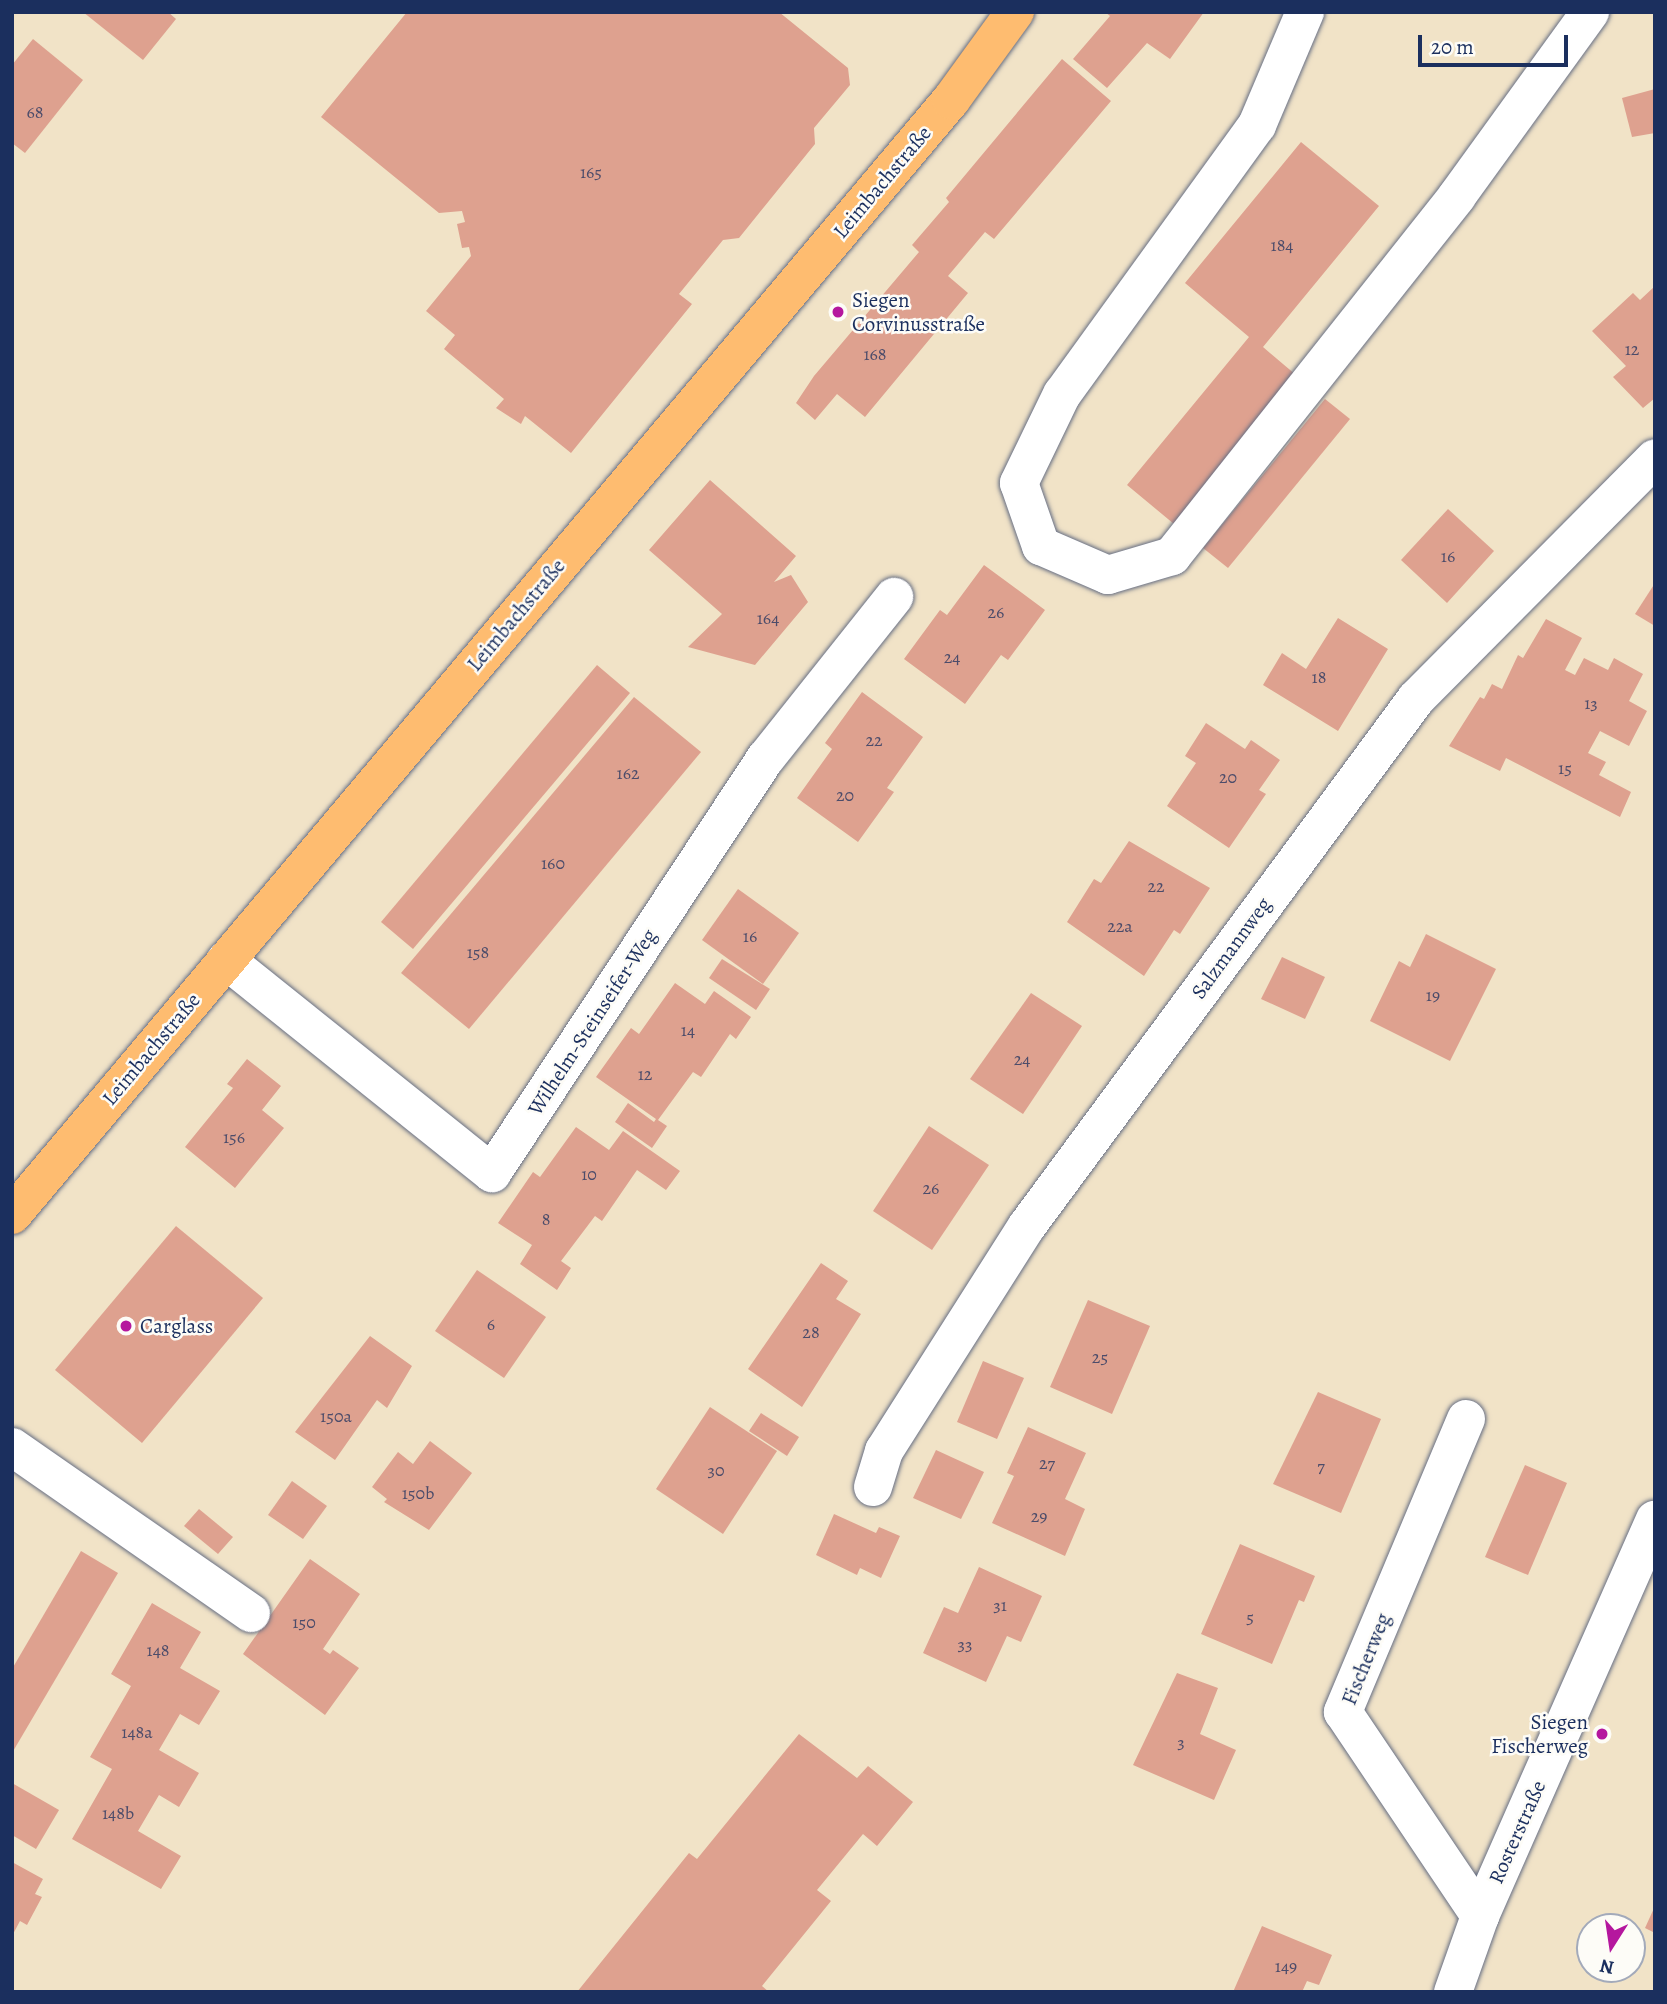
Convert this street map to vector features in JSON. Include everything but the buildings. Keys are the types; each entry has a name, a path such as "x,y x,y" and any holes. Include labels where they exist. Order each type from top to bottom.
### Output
{"main road":[{"name":"Leimbachstraße","path":"12,1215 951,100 1015,12"}],"street":[{"path":"1305,12 1257,125 1062,394 1019,484 1041,546 1108,575 1172,556 1457,196 1590,12"},
{"name":"Salzmannweg","path":"873,1487 884,1451 1027,1226 1416,699 1655,458"},
{"name":"Wilhelm-Steinseifer-Weg","path":"226,960 492,1173 766,758 894,597"},
{"name":"Fischerweg","path":"1466,1419 1343,1712 1480,1916"},
{"path":"12,1447 251,1613"},
{"name":"Rosterstraße","path":"1453,1992 1480,1916 1655,1520"}],"place":[{"name":"Siegen Corvinusstraße","path":"838,312"},
{"name":"Carglass","path":"126,1326"},
{"name":"Siegen Fischerweg","path":"1602,1734"}]}
